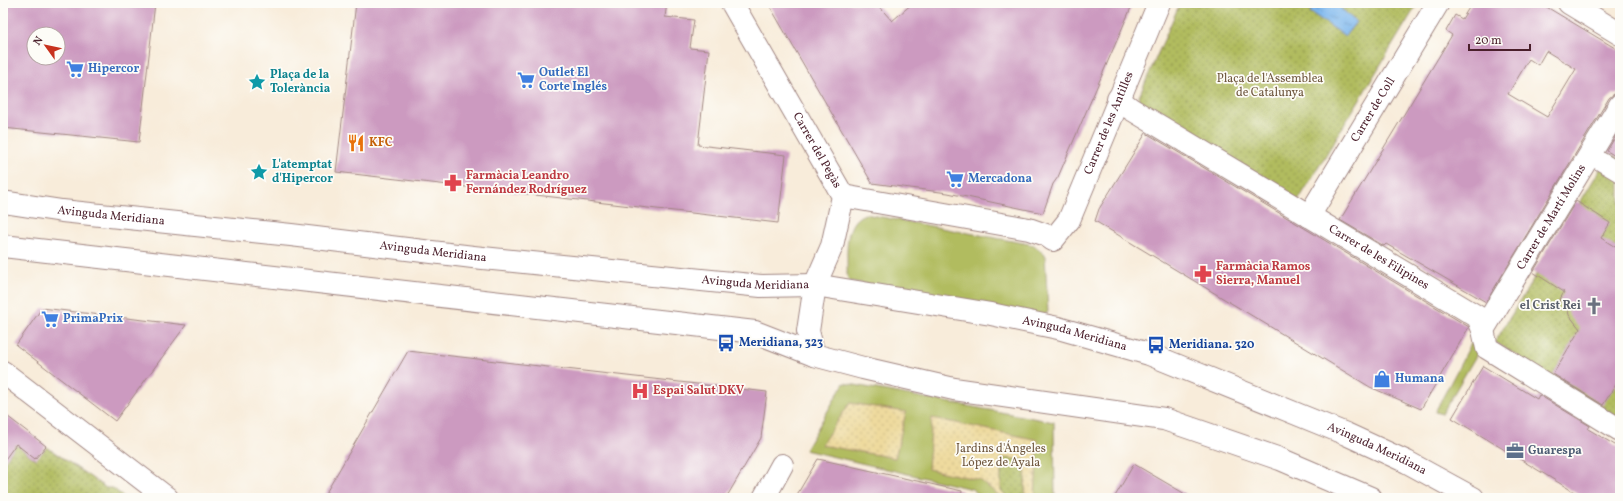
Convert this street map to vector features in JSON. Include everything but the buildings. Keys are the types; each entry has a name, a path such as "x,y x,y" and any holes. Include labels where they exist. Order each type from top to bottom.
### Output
{"main road":[{"name":"Carrer del Pegàs","path":"732,3 843,196 832,246 815,285 808,332 814,355"},
{"name":"Carrer de les Antilles","path":"843,196 1020,227 1040,232 1053,240 1069,220 1159,3"},
{"name":"Carrer de Coll","path":"1309,216 1438,3"},
{"path":"1569,3 1620,34"},
{"name":"Carrer de les Filipines","path":"1118,99 1132,109 1478,317 1487,348 1620,430"},
{"name":"Carrer de Martí Molins","path":"1483,330 1620,105"},
{"name":"Avinguda Meridiana","path":"3,202 62,211 291,235 473,257 714,282 761,286 815,285 991,314 1058,328 1149,354 1346,434 1407,462 1473,498"},
{"path":"3,246 755,332 814,355 954,389 1164,419 1280,459 1371,498"},
{"path":"3,372 167,498"},
{"path":"764,498 782,465"}],"street":[{"path":"1590,155 1620,173"}],"green space":[{"name":"Plaça de l'Assemblea de Catalunya","path":"1180,3 1418,3 1298,201 1141,106 1138,99"},
{"path":"1610,153 1620,159 1620,419 1495,342"},
{"path":"865,214 1034,245 1045,255 1048,312 1043,316 849,281 847,276 847,249 849,232 858,218"},
{"path":"1472,342 1477,354 1442,414 1435,412"},
{"name":"Jardins d'Ángeles López de Ayala","path":"844,383 1054,422 1055,498 983,498 972,489 805,450"},
{"path":"16,445 36,460 47,447 106,488 113,488 125,498 3,498 3,464"},
{"path":"1001,458 1025,460 1025,498 1008,498 1001,490"}],"sand":[{"path":"850,403 906,412 895,458 821,445"},
{"path":"932,418 1038,440 1035,498 1002,498 980,480 928,469"}],"water":[{"path":"1316,3 1335,3 1356,22 1345,36 1310,12"}],"place":[{"name":"Hipercor","path":"75,69"},
{"name":"Outlet El Corte Inglés","path":"526,80"},
{"name":"Plaça de la Tolerància","path":"257,82"},
{"name":"KFC","path":"356,143"},
{"name":"L'atemptat d'Hipercor","path":"259,172"},
{"name":"Mercadona","path":"955,179"},
{"name":"Farmàcia Leandro Fernández Rodríguez","path":"453,183"},
{"name":"Farmàcia Ramos Sierra, Manuel","path":"1203,274"},
{"name":"el Crist Rei","path":"1594,306"},
{"name":"PrimaPrix","path":"50,319"},
{"name":"Meridiana, 323","path":"726,343"},
{"name":"Meridiana. 320","path":"1156,345"},
{"name":"Humana","path":"1382,379"},
{"name":"Espai Salut DKV","path":"640,391"},
{"name":"Guarespa","path":"1515,451"}]}
